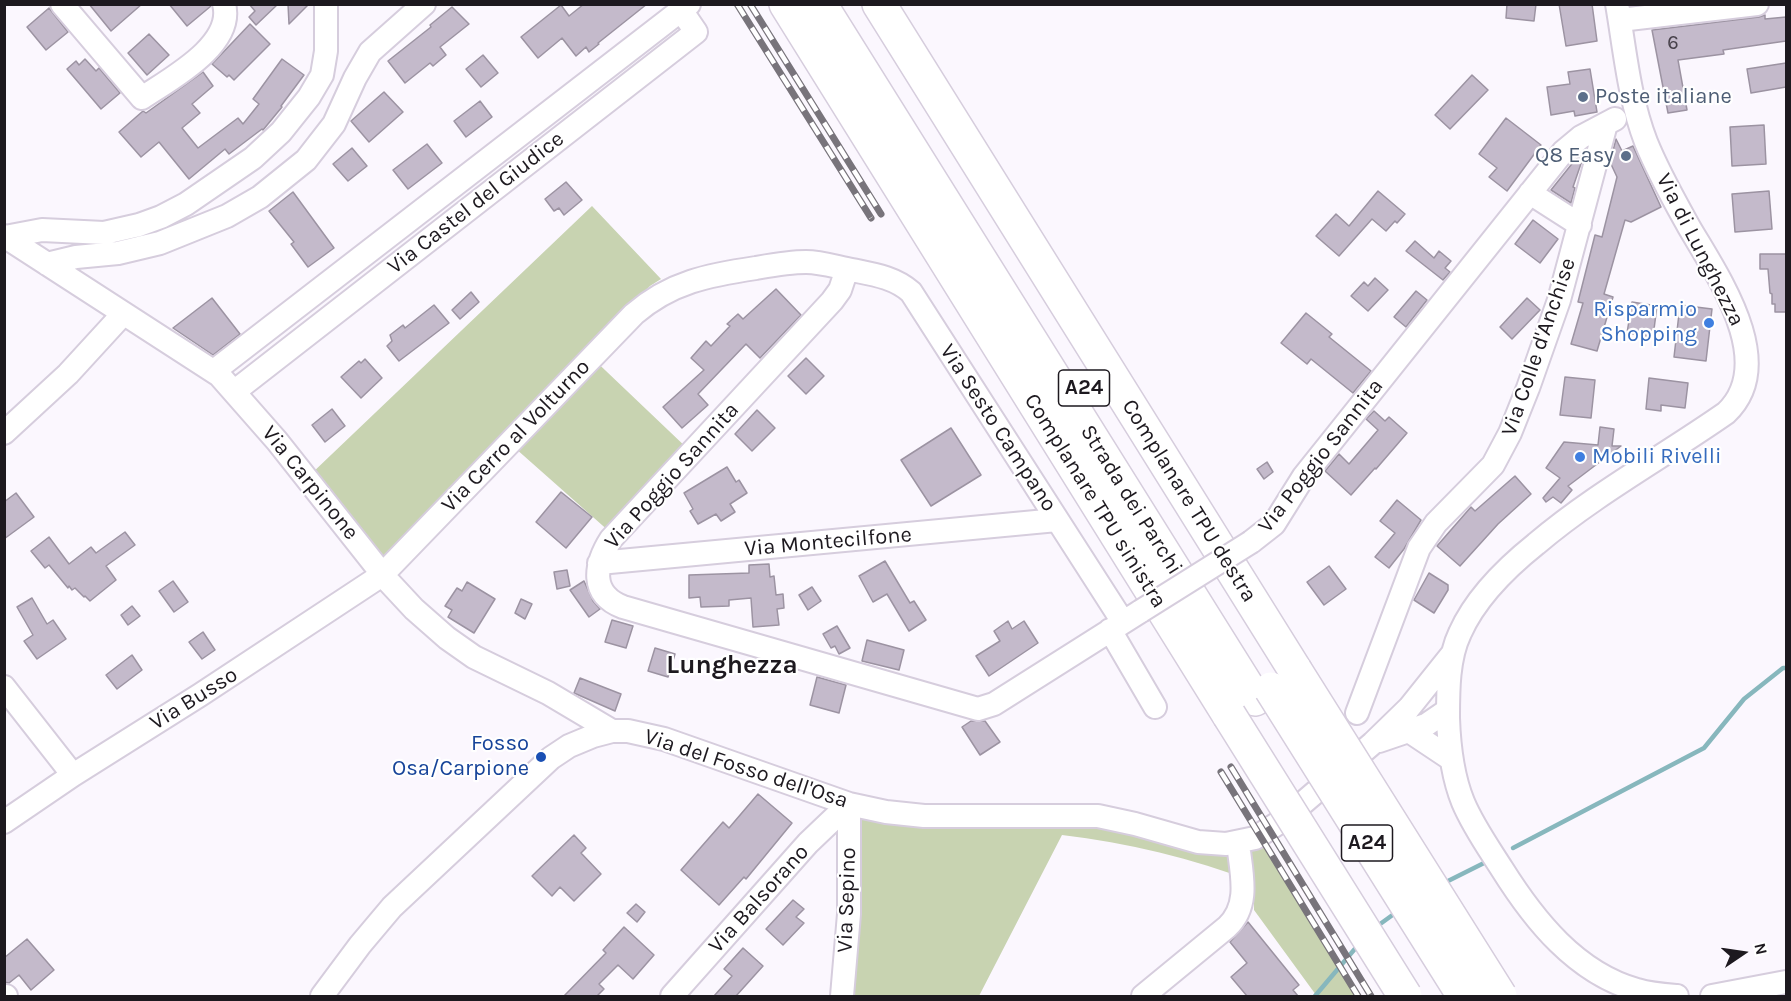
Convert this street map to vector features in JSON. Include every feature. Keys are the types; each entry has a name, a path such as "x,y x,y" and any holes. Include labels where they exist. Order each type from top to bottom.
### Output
{"highway":[{"name":"Complanare TPU sinistra","path":"786,4 888,94 1263,693 1405,996"},
{"name":"Strada dei Parchi","path":"820,4 888,94 1263,693 1464,996"},
{"name":"Strada dei Parchi","path":"844,4 888,94"},
{"path":"879,4 888,94"},
{"name":"Strada dei Parchi","path":"1263,693 1441,996"},
{"path":"1263,693 1500,996"}],"street":[{"path":"62,4 142,98 197,61 215,41 225,22 224,4"},
{"path":"5,236 42,230 104,233 139,225 180,208 254,158 281,132 319,81 325,58 326,4"},
{"path":"47,264 76,257 118,253 160,243 218,220 260,197 306,160 333,124 370,52 424,4"},
{"path":"1619,12 1757,4"},
{"name":"Via Castel del Giudice","path":"214,371 685,7 696,32 235,391"},
{"name":"Via di Lunghezza","path":"1453,652 1460,633 1475,607 1494,582 1515,561 1588,503 1726,413 1735,404 1744,387 1747,362 1740,327 1720,281 1657,166 1642,132 1619,12"},
{"name":"Via Poggio Sannita","path":"847,268 840,290 832,301 620,528 603,551 599,563 600,588 609,600 619,606 981,709 994,704 1251,542 1274,524 1304,476 1530,193 1575,141 1636,109"},
{"name":"Via Colle d'Anchise","path":"1357,713 1420,546 1436,523 1493,465 1506,442 1548,332 1580,225 1606,124"},
{"path":"1530,193 1580,225"},
{"name":"Via Carpinone","path":"5,236 214,371 235,391 323,498 382,575 414,609 466,653 548,693 612,731"},
{"name":"Via Cerro al Volturno","path":"382,575 631,317 651,300 681,284 724,273 798,262 821,263 847,268"},
{"name":"Via Sesto Campano","path":"847,268 889,278 911,292 1125,621 1155,707"},
{"path":"4,433 68,374 123,314"},
{"name":"Via Montecilfone","path":"599,563 1058,520"},
{"name":"Via Busso","path":"4,822 73,775 334,609 382,575"},
{"path":"1453,652 1448,710 1451,759 1458,789 1472,820 1519,896 1534,916 1606,987 1638,995 1677,996"},
{"name":"Via del Fosso dell'Osa","path":"331,992 392,907 543,765 577,742 612,731 628,731 653,736 849,804 886,812 924,816 1098,816 1208,844 1238,843 1259,836 1278,824 1373,743 1409,708 1453,652"},
{"path":"4,687 73,775"},
{"path":"1409,708 1448,710"},
{"path":"1373,743 1426,725 1448,710"},
{"path":"1409,731 1451,759"},
{"name":"Via Balsorano","path":"672,996 808,843 849,804"},
{"name":"Via Sepino","path":"842,996 848,922 849,804"},
{"path":"1143,996 1227,927 1238,914 1243,892 1238,843"},
{"path":"1712,996 1786,982"}],"green space":[{"path":"592,206 661,279 650,286 585,351 689,450 611,533 515,448 391,576 310,475"},
{"path":"849,804 1049,816 1192,841 1259,836 1358,996 1315,996 1254,910 1254,882 1160,852 1062,835 979,996 840,996"}],"building":[{"path":"89,4 142,4 111,31"},
{"path":"169,4 211,4 211,6 187,26"},
{"path":"249,4 278,4 256,25 249,17 255,11"},
{"path":"288,4 309,4 289,24"},
{"path":"584,4 647,4 589,52 586,47 576,56 562,38 538,58 521,37 561,5 569,16"},
{"path":"1507,4 1536,4 1534,21 1506,18"},
{"path":"1559,4 1592,4 1597,41 1566,46"},
{"path":"452,7 469,24 440,47 446,55 433,66 430,63 405,83 388,61"},
{"path":"49,8 68,32 46,50 27,27"},
{"path":"1765,15 1765,19 1786,17 1786,41 1723,50 1724,54 1678,60 1687,110 1668,113 1652,30"},
{"path":"250,24 270,44 234,80 212,64"},
{"path":"149,34 169,55 147,75 128,53"},
{"path":"483,55 498,73 481,87 466,69"},
{"path":"85,59 96,71 99,68 120,93 101,109 67,69 76,61 79,65"},
{"path":"282,59 304,75 282,107 263,130 229,154 225,149 189,179 159,142 141,157 119,132 143,111 146,113 203,72 213,86 192,104 200,113 182,128 198,148 238,118 243,124 259,104 253,99"},
{"path":"1786,63 1786,87 1751,93 1747,69"},
{"name":"Poste italiane","path":"1590,69 1597,112 1575,116 1574,111 1551,115 1547,87 1570,84 1568,72"},
{"path":"1472,75 1488,90 1450,129 1435,115"},
{"path":"384,92 403,112 369,142 351,121"},
{"path":"480,101 492,117 466,137 454,121"},
{"path":"1506,118 1541,145 1507,191 1489,177 1497,168 1479,154"},
{"path":"1764,125 1766,164 1732,166 1730,127"},
{"path":"1616,139 1622,151 1633,146 1661,207 1631,222 1625,220 1604,294 1613,297 1597,351 1571,344 1583,303 1578,302 1595,235 1602,237 1617,177 1610,162"},
{"path":"427,144 442,163 408,189 393,170"},
{"path":"352,148 367,166 348,181 333,164"},
{"path":"1585,152 1573,187 1575,188 1571,203 1551,190 1575,160"},
{"path":"566,182 582,200 564,215 559,208 554,211 545,199"},
{"path":"1378,191 1405,214 1386,231 1372,219 1339,256 1316,236 1336,214 1349,226"},
{"path":"1769,191 1772,229 1735,232 1732,194"},
{"path":"293,192 334,248 308,267 291,244 294,242 269,211"},
{"path":"1533,220 1558,239 1540,263 1515,244"},
{"path":"1415,241 1434,258 1439,251 1451,261 1445,268 1450,272 1443,280 1406,251"},
{"path":"1760,254 1786,254 1786,312 1775,312 1775,304 1772,304 1770,293 1768,269 1760,269"},
{"path":"1375,278 1388,290 1368,311 1351,296 1364,282 1368,286"},
{"path":"776,289 801,315 760,358 746,344 698,394 708,405 682,428 663,407 704,370 691,358 706,341 711,346 730,326 727,324 738,314 743,319"},
{"path":"1416,291 1427,300 1406,327 1394,317"},
{"path":"471,292 479,302 460,319 452,310"},
{"path":"212,298 240,334 213,355 173,328"},
{"path":"1527,298 1540,310 1512,339 1500,327"},
{"path":"1632,302 1657,306 1653,337 1627,333"},
{"path":"434,305 449,323 399,361 387,346 392,341 390,335 403,325 405,328"},
{"path":"1680,305 1712,309 1706,361 1674,357"},
{"path":"1306,313 1332,334 1329,337 1371,371 1353,393 1311,359 1307,364 1281,343"},
{"path":"806,358 824,376 806,394 788,376"},
{"path":"365,359 382,378 361,398 341,377 359,361 361,363"},
{"path":"1565,377 1595,380 1591,418 1560,415"},
{"path":"1649,378 1688,383 1685,408 1661,405 1661,411 1646,409"},
{"path":"332,409 345,426 325,442 312,425"},
{"path":"757,410 775,428 752,451 735,434"},
{"path":"1374,411 1385,421 1389,417 1407,433 1351,495 1325,471 1339,454 1349,464 1378,430 1366,419"},
{"name":"Mobili Rivelli","path":"1600,427 1614,429 1612,446 1621,446 1568,486 1572,490 1561,503 1553,497 1546,502 1543,498 1560,478 1546,468 1564,442 1598,445"},
{"path":"951,428 981,475 931,506 901,460"},
{"path":"1267,462 1273,472 1264,479 1257,469"},
{"path":"727,467 736,482 739,480 747,493 730,504 735,512 721,521 716,514 698,524 690,511 693,509 684,493"},
{"path":"1515,476 1531,494 1498,524 1460,566 1437,546 1471,507 1475,511"},
{"path":"561,492 592,517 566,548 536,522"},
{"path":"16,493 34,517 4,539 4,502"},
{"path":"1397,500 1421,520 1404,549 1389,568 1375,557 1395,533 1380,521"},
{"path":"125,532 135,545 106,566 116,580 90,601 75,588 72,590 69,586 68,588 49,565 45,568 31,551 49,537 69,564 91,547 96,553"},
{"path":"885,561 910,603 914,601 926,620 909,631 887,594 873,602 859,576"},
{"path":"769,564 770,577 774,576 776,595 783,594 784,608 777,609 779,625 753,627 751,598 729,600 729,606 701,607 700,597 689,598 689,575 749,573 749,565"},
{"path":"1329,566 1346,589 1324,605 1307,582"},
{"path":"567,570 570,586 557,589 554,572"},
{"path":"1429,573 1448,585 1448,590 1434,613 1414,600"},
{"path":"173,581 188,602 174,612 159,591"},
{"path":"584,581 593,601 600,609 589,617 570,590"},
{"path":"467,582 495,599 474,633 448,617 452,610 445,606 457,588 462,591"},
{"path":"812,587 821,601 808,610 799,595"},
{"path":"32,598 47,624 53,620 66,639 37,659 24,641 33,635 17,607"},
{"path":"521,599 532,604 525,619 515,613"},
{"path":"132,606 140,616 128,625 121,615"},
{"path":"612,620 633,626 626,648 605,642"},
{"path":"1008,621 1012,629 1024,621 1038,643 989,676 976,656 1000,641 994,631"},
{"path":"837,626 850,648 839,654 835,646 831,648 823,634"},
{"path":"203,632 215,650 202,659 189,642"},
{"path":"867,640 904,650 899,670 862,661"},
{"path":"655,648 675,654 668,677 648,671"},
{"path":"132,655 142,670 117,689 106,675"},
{"path":"817,677 846,685 839,713 810,705"},
{"path":"580,678 621,694 615,711 574,693"},
{"path":"971,721 985,721 1000,742 980,755 962,727"},
{"path":"758,794 792,823 746,879 744,877 719,905 681,870 723,822 729,828"},
{"path":"574,835 586,848 581,853 601,874 574,901 560,887 552,896 532,876"},
{"path":"793,900 804,909 796,917 804,923 783,945 766,929"},
{"path":"636,904 645,912 637,922 627,913"},
{"path":"1248,922 1299,985 1293,990 1298,996 1247,996 1231,977 1247,963 1230,942"},
{"path":"624,927 654,955 633,979 618,965 599,984 604,989 597,996 564,996 606,953 603,950"},
{"path":"27,939 54,970 31,990 19,975 9,983 4,982 4,958"},
{"path":"743,948 763,966 736,996 714,996 732,976 724,969"}],"waterway":[{"path":"1513,848 1704,748 1744,699 1786,668"},
{"path":"1444,883 1490,860"},
{"path":"1376,927 1398,911"},
{"path":"1315,996 1359,944"}],"railway":[{"path":"737,4 871,218"},
{"path":"750,4 881,214"},
{"path":"1231,767 1371,996"},
{"path":"1221,772 1358,996"}],"place":[{"name":"Poste italiane","path":"1583,97"},
{"name":"Q8 Easy","path":"1626,156"},
{"name":"Risparmio Shopping","path":"1709,323"},
{"name":"Mobili Rivelli","path":"1580,457"},
{"name":"Fosso Osa/Carpione","path":"541,757"}],"district":[{"name":"Lunghezza","path":"732,666"}]}
